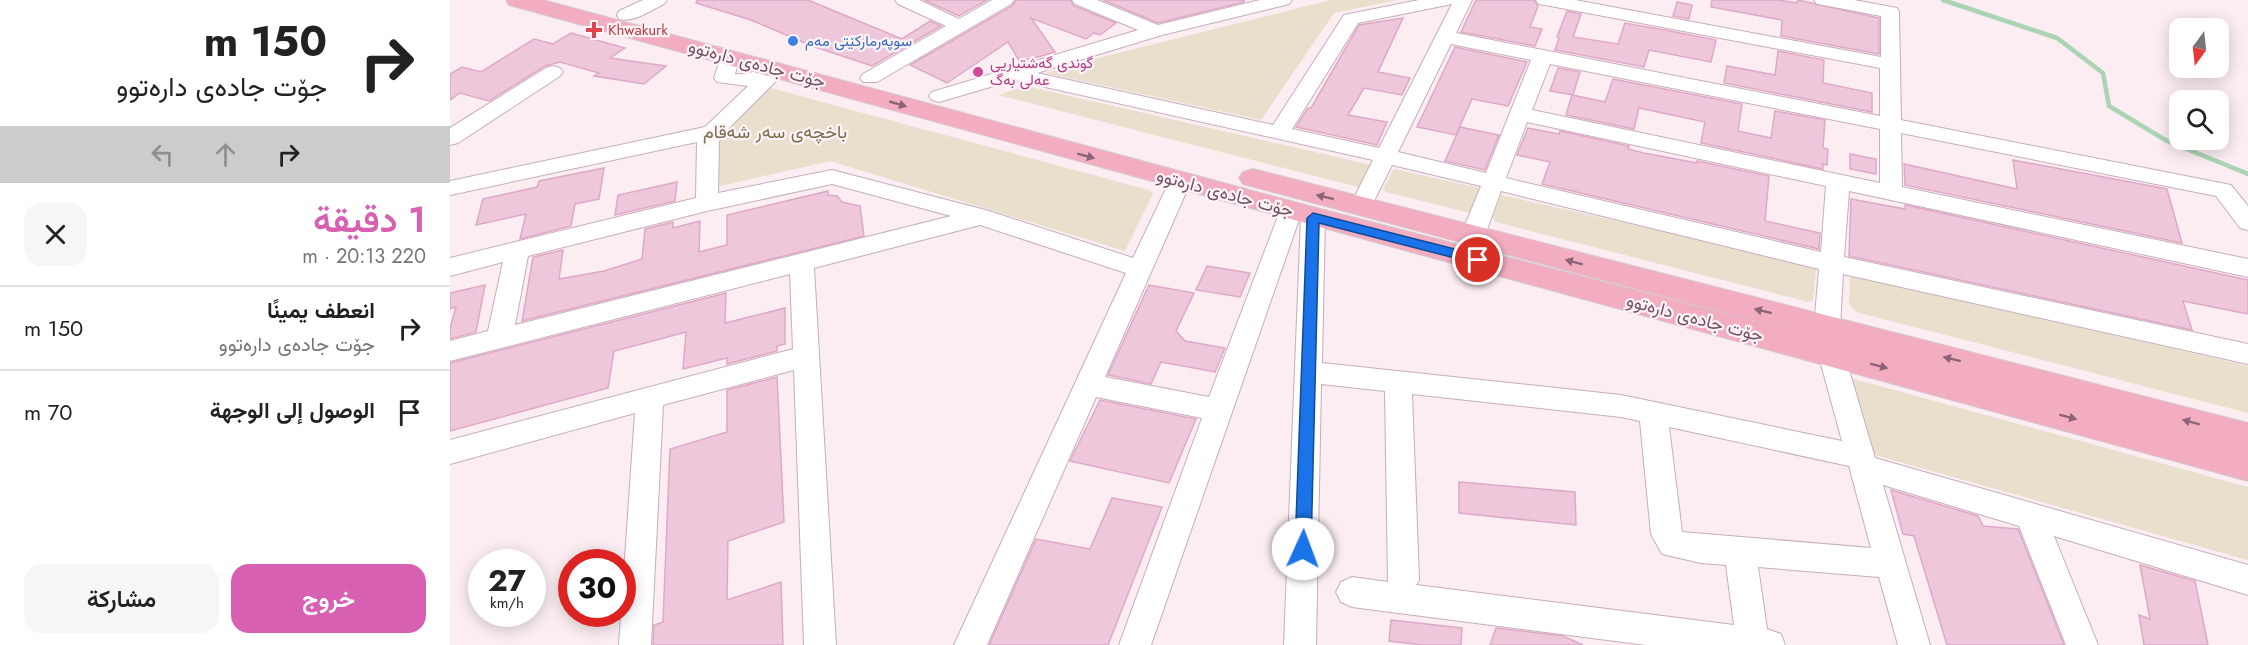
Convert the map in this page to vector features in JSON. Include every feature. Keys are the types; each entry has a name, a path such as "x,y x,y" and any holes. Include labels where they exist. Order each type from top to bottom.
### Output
{"main road":[{"name":"جۆت جادەی دارەتوو","path":"517,0 718,54 775,72 1179,173 1361,206 1473,235 2248,466"},
{"name":"جۆت جادەی دارەتوو","path":"569,0 939,96 1179,173 1295,222 1829,340 2248,437"}],"street":[{"path":"626,15 658,0"},
{"path":"904,0 960,26"},
{"path":"870,78 1005,0"},
{"path":"1081,0 1156,31"},
{"path":"1278,134 1351,19 1446,0"},
{"path":"1361,206 1463,0"},
{"path":"1545,0 1889,64"},
{"path":"1823,0 1890,12 1891,192"},
{"path":"939,96 1156,31 1270,1"},
{"path":"1445,37 2223,190 2248,222"},
{"path":"1473,235 1543,56"},
{"path":"450,138 553,72"},
{"path":"707,203 708,142 712,132 775,72"},
{"path":"1011,73 1384,156 1832,263 2248,354"},
{"path":"1519,114 2248,268"},
{"path":"450,189 712,132"},
{"path":"970,645 1141,269 1179,173"},
{"path":"450,267 707,203 832,177 981,217 1141,269"},
{"path":"1838,181 1829,340 1914,645"},
{"path":"450,351 981,217"},
{"path":"1295,222 1312,252 1300,645"},
{"path":"1135,645 1218,410 1295,222"},
{"path":"500,338 517,251"},
{"path":"802,262 820,645"},
{"path":"450,452 806,356"},
{"path":"1308,372 1621,406 1653,412 1862,462 2248,580"},
{"path":"1398,382 1403,580"},
{"path":"1089,385 1218,410"},
{"path":"635,645 650,397"},
{"path":"1653,412 1666,534 1672,544 1685,547 1891,564"},
{"path":"2030,515 2082,645"},
{"path":"1352,592 1758,644 1740,552"}],"green space":[{"path":"1331,0 1397,0 1334,13 1261,120 1046,73 1102,57"},
{"name":"باخچەی سەر شەقام","path":"763,86 1149,190 1153,194 1125,251 830,161 716,187 715,138"},
{"path":"1026,86 1372,165 1361,187 1358,187 998,95"},
{"path":"1394,169 1480,188 1471,213 1385,192 1383,189"},
{"path":"1501,195 1809,264 1816,269 1813,301 1808,302 1496,222 1492,218"},
{"path":"1850,276 2248,366 2248,413 1856,312 1849,304"},
{"path":"1854,379 2248,487 2248,560 1878,456 1871,452 1850,381"}],"building":[{"path":"697,0 808,0 902,39 930,21 941,26 872,66 812,46 751,20 696,3"},
{"path":"924,0 987,0 959,16"},
{"path":"1016,0 1070,0 1074,6 1116,23 1100,35 1094,33 1086,39 1031,18 1055,52 1020,62 1008,42 947,83 910,65 1012,6"},
{"path":"1103,0 1244,0 1244,2 1158,23"},
{"path":"1476,0 1534,0 1538,6 1530,27 1542,29 1535,46 1461,32"},
{"path":"1712,0 1778,0 1797,3 1798,0 1879,18 1879,54 1781,36 1782,20 1711,7"},
{"path":"1677,2 1692,5 1689,19 1673,16"},
{"path":"1567,11 1581,14 1573,37 1618,44 1625,23 1670,31 1716,40 1711,62 1649,50 1644,67 1555,50 1559,38 1557,37"},
{"path":"1403,18 1378,72 1410,78 1402,95 1364,88 1348,115 1387,122 1377,145 1296,127 1308,108 1311,108 1359,25"},
{"path":"571,33 625,48 610,58 666,66 644,84 594,76 599,73 560,62 545,66 489,101 460,93 450,100 450,74 462,67 481,72 534,39 553,44"},
{"path":"1455,47 1527,62 1508,106 1472,99 1456,135 1417,127"},
{"path":"1778,51 1824,60 1823,83 1872,93 1872,112 1724,83 1727,66 1775,75"},
{"path":"1558,68 1580,72 1573,95 1550,91"},
{"path":"1613,79 1742,104 1738,131 1771,138 1775,111 1825,120 1823,148 1828,149 1827,165 1823,164 1823,169 1701,143 1705,122 1639,108 1634,129 1566,115 1572,95 1605,102"},
{"path":"1460,127 1499,135 1485,170 1445,161"},
{"path":"1528,128 1559,134 1560,131 1629,146 1628,149 1644,153 1769,176 1765,221 1820,233 1819,249 1542,184 1550,162 1517,155"},
{"path":"1850,154 1876,159 1876,174 1850,169"},
{"path":"2013,160 2167,189 2182,243 1905,185 1904,164 2017,189"},
{"path":"604,168 599,199 575,204 571,226 520,239 526,214 476,225 483,199 537,187 539,181"},
{"path":"677,182 675,201 615,215 618,195"},
{"path":"828,191 828,195 837,196 842,202 860,206 864,236 522,321 533,257 563,250 559,279 604,271 642,259 645,229 673,222 673,228 700,221 699,252 727,245 727,215"},
{"path":"1851,199 1905,209 1905,205 2248,280 2248,314 2183,301 2192,330 1849,256"},
{"path":"1207,266 1250,273 1240,297 1196,290"},
{"path":"485,285 476,332 450,339 450,328 456,307 450,309 450,293"},
{"path":"1149,285 1194,293 1176,331 1185,341 1225,348 1215,372 1161,362 1151,384 1108,375"},
{"path":"726,293 725,323 785,308 785,344 777,346 777,351 727,364 727,358 683,369 686,332 614,351 608,388 450,431 450,363"},
{"path":"777,377 784,522 728,541 727,600 781,582 783,645 653,645 654,625 663,622 670,449 727,432 727,390"},
{"path":"1100,400 1196,419 1169,483 1070,461"},
{"path":"1459,482 1575,492 1576,525 1459,513"},
{"path":"1891,490 1978,516 1983,526 2018,529 2064,645 1947,645 1914,536 1903,534"},
{"path":"1112,498 1162,507 1108,645 989,645 1036,539 1090,549"},
{"path":"2140,565 2195,581 2208,645 2144,645 2139,615 2150,619"},
{"path":"1391,620 1462,628 1461,645 1423,645 1389,641"},
{"path":"1496,628 1563,636 1583,645 1490,645"}],"waterway":[{"path":"1943,0 2057,38 2103,73 2109,106 2167,141 2248,174"}],"place":[{"name":"Khwakurk","path":"594,30"},
{"name":"سوپەرمارکێتی مەم","path":"793,41"},
{"name":"گوندی گەشتیاریی عەلی بەگ","path":"978,72"}],"route":[{"path":"1303,549 1313,218 1478,260"}]}
